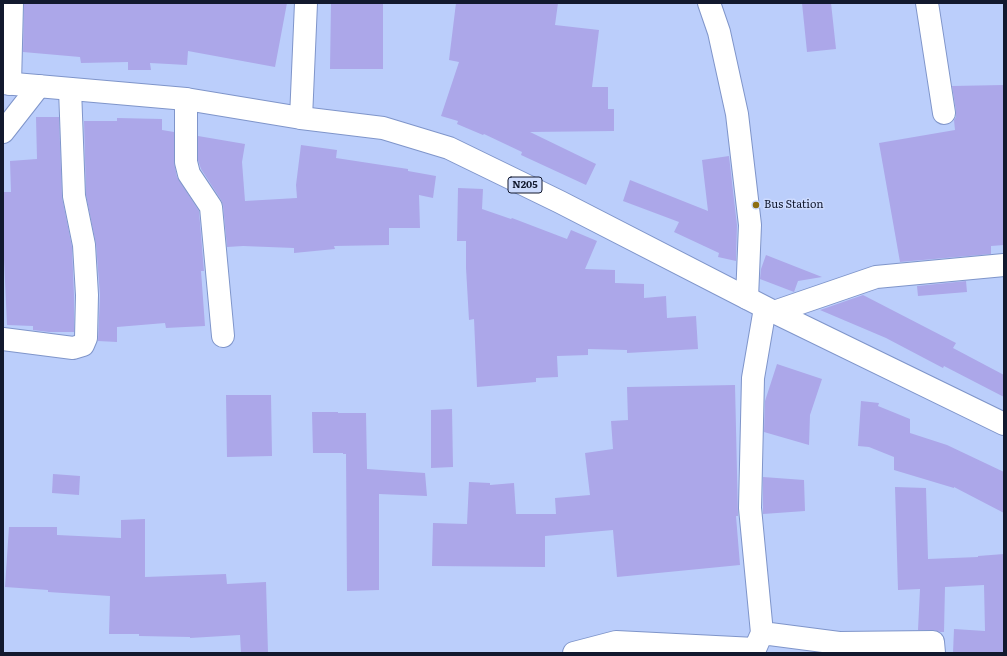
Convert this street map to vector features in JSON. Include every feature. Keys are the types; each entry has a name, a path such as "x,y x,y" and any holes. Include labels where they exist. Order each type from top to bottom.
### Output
{"main road":[{"path":"6,83 12,3"},
{"path":"301,118 306,3"},
{"path":"574,653 616,642 755,649 762,633 750,508 753,378 762,306 750,225 737,114 719,32 708,3"},
{"path":"927,3 944,113"},
{"name":"N205","path":"6,83 186,99 301,118 383,128 449,148 560,202 762,306 1004,424"},
{"path":"3,132 39,86"},
{"path":"3,340 73,348 84,345 86,338 87,295 84,245 74,196 70,89"},
{"path":"186,99 186,162 189,174 211,207 223,336"},
{"path":"762,306 876,277 1004,265"},
{"path":"762,633 839,643 933,642 934,653"}],"building":[{"path":"24,3 287,3 275,67 188,51 187,65 150,63 151,70 128,70 128,62 81,63 80,57 23,52"},
{"path":"331,3 383,3 383,69 330,69"},
{"path":"456,3 558,3 555,25 599,30 592,87 608,87 608,109 614,109 614,131 530,132 596,164 586,185 521,155 522,152 484,134 483,135 457,124 458,121 441,116 459,62 449,60"},
{"path":"802,3 831,3 836,49 807,52"},
{"path":"1004,85 1004,245 991,246 991,254 900,262 879,143 955,130 954,120 956,117 956,111 952,86"},
{"path":"36,117 59,117 62,197 72,247 74,332 49,332 33,330 33,326 7,325 3,259 3,192 11,192 10,161 37,159"},
{"path":"117,118 162,119 162,130 174,132 174,162 177,177 199,211 204,271 201,271 205,326 166,328 165,323 117,327 117,342 98,341 100,295 96,244 86,195 84,121 117,121"},
{"path":"198,136 245,144 242,162 245,201 297,198 296,185 301,145 337,150 336,158 408,169 408,171 436,176 433,198 419,195 420,228 389,228 389,245 334,246 335,249 294,253 294,248 243,246 227,247 223,205 201,169 198,160"},
{"path":"729,156 737,225 736,261 718,257 719,253 674,232 679,222 623,201 630,180 708,211 702,160"},
{"path":"458,188 483,189 482,209 511,219 512,218 567,239 571,230 597,241 585,269 615,270 615,283 644,284 644,298 666,296 667,318 696,316 698,349 627,353 627,350 588,349 588,355 557,356 558,377 536,378 536,382 477,387 474,319 469,320 466,241 457,241"},
{"path":"766,255 822,277 798,281 794,292 760,279 761,269"},
{"path":"966,281 967,292 918,296 917,286"},
{"path":"863,295 956,343 953,348 1004,375 1004,397 944,366 943,368 886,338 820,310"},
{"path":"777,364 822,379 810,415 809,445 764,432 765,401"},
{"path":"735,385 738,516 736,516 740,565 617,577 613,530 545,536 545,567 432,566 433,523 467,524 469,482 490,483 490,485 514,483 516,514 556,514 555,498 590,495 585,453 613,449 611,421 628,420 627,387"},
{"path":"226,395 271,395 272,456 227,457"},
{"path":"861,401 879,403 878,406 910,419 910,433 947,445 1004,472 1004,513 954,487 894,470 894,457 869,447 858,446"},
{"path":"452,409 453,467 431,468 431,410"},
{"path":"312,412 366,413 367,469 425,473 427,496 379,494 379,590 347,591 346,454 313,453"},
{"path":"53,474 80,476 79,495 52,493"},
{"path":"763,477 804,480 805,511 763,514"},
{"path":"895,487 926,488 928,559 978,557 1004,554 1004,653 953,653 954,629 985,631 984,585 945,587 944,632 918,630 920,589 898,590"},
{"path":"145,519 145,577 226,574 227,584 266,582 268,653 241,653 240,635 190,638 139,636 139,634 109,634 110,596 48,592 48,590 5,587 9,527 57,527 57,535 121,538 121,520"}],"place":[{"name":"Bus Station","path":"756,205"}]}
